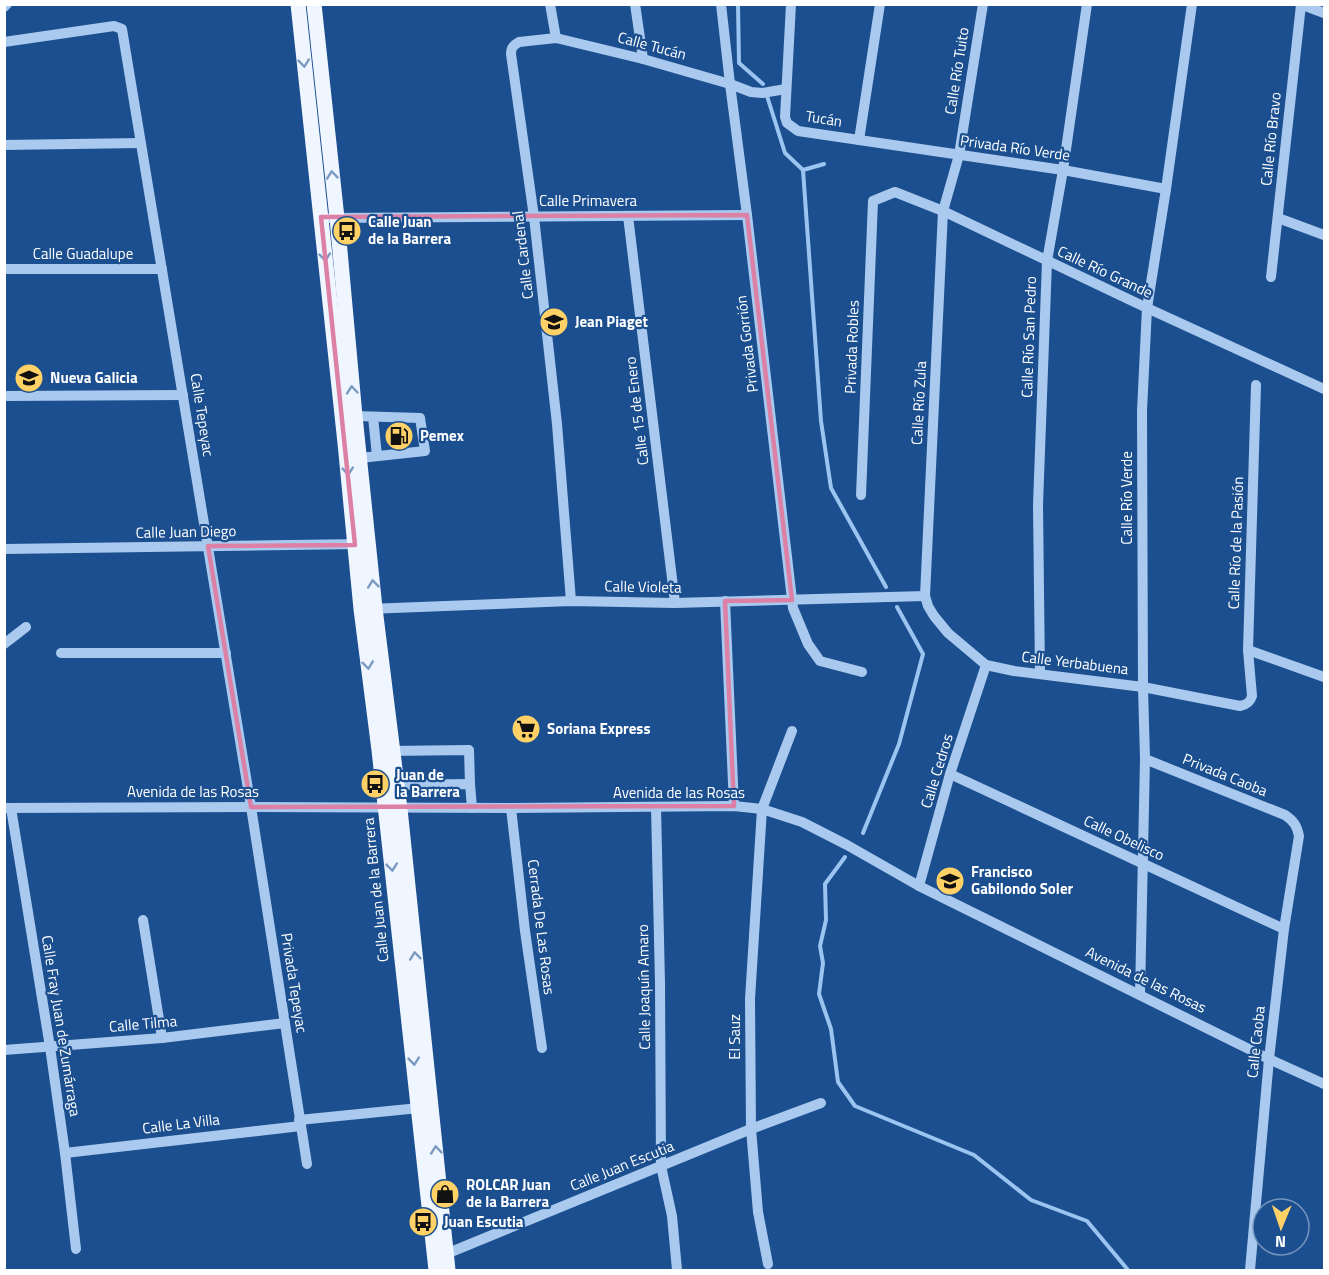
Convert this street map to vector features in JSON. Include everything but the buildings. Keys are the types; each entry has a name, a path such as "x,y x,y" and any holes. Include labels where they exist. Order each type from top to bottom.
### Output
{"main road":[{"name":"Calle Juan de la Barrera","path":"298,4 321,217 351,442 368,609 393,809 439,1260"},
{"name":"Calle Juan de la Barrera","path":"314,4 355,416 351,442 360,458 362,544"},
{"name":"Calle Juan de la Barrera","path":"393,809 419,1108 439,1260 448,1270"}],"street":[{"path":"550,4 556,38"},
{"path":"634,4 643,59"},
{"name":"Privada Gorrión","path":"721,4 793,608 808,644 820,661 862,672"},
{"path":"786,89 791,4"},
{"path":"859,140 880,4"},
{"name":"Calle Río Tuito","path":"943,211 959,155 983,4"},
{"name":"Calle Río San Pedro","path":"1040,675 1038,505 1047,261 1063,170 1087,4"},
{"name":"Calle Río Verde","path":"1140,994 1145,759 1142,411 1147,308 1192,4"},
{"path":"1300,5 1324,13"},
{"name":"Calle Río Bravo","path":"1271,277 1300,5"},
{"name":"Calle Tepeyac","path":"4,42 114,26 122,28 251,807"},
{"name":"Calle Tucán","path":"511,49 519,42 556,38 643,59 752,92 762,93 786,89"},
{"name":"Calle Cardenal","path":"511,49 534,217 557,424 571,602"},
{"name":"Tucán","path":"786,89 785,117 787,123 798,131 859,140"},
{"name":"Privada Río Verde","path":"859,140 1063,170 1166,189"},
{"path":"4,145 141,143"},
{"name":"Calle Río Grande","path":"873,201 895,192 943,211 1324,389"},
{"name":"Privada Robles","path":"861,495 873,201"},
{"name":"Calle Río Zula","path":"926,596 943,211"},
{"name":"Calle Primavera","path":"321,217 747,215"},
{"name":"Calle 15 de Enero","path":"628,216 675,603"},
{"path":"1278,218 1324,235"},
{"name":"Calle Guadalupe","path":"4,269 162,269"},
{"name":"Calle Río de la Pasión","path":"1251,701 1248,650 1256,386"},
{"path":"4,396 183,395"},
{"path":"355,416 420,418 425,451 360,458"},
{"path":"373,417 376,456"},
{"name":"Calle Juan Diego","path":"4,549 362,544"},
{"name":"Calle Violeta","path":"368,609 571,602 675,603 926,596"},
{"name":"Calle Yerbabuena","path":"926,596 928,606 948,633 986,665 1040,675 1143,687 1240,706 1245,706 1251,701"},
{"path":"725,601 734,806"},
{"path":"4,644 26,627"},
{"path":"1248,650 1324,677"},
{"path":"61,653 226,653"},
{"name":"Calle Cedros","path":"919,886 950,774 986,665"},
{"name":"El Sauz","path":"768,1264 758,1212 751,1129 750,999 762,809 792,731"},
{"path":"385,750 469,750 472,808"},
{"name":"Privada Caoba","path":"1145,759 1293,820"},
{"name":"Calle Obelisco","path":"950,774 1284,929"},
{"path":"390,785 470,784"},
{"name":"Avenida de las Rosas","path":"8,808 393,809 734,806 762,809 802,822 919,886 1324,1084"},
{"name":"Privada Tepeyac","path":"251,807 307,1164"},
{"name":"Calle Joaquín Amaro","path":"656,807 661,1166 672,1216 677,1270"},
{"name":"Calle Fray Juan de Zumárraga","path":"8,808 50,1047 76,1249"},
{"name":"Cerrada De Las Rosas","path":"511,808 525,931 542,1048"},
{"name":"Calle Caoba","path":"1250,1270 1269,1059 1284,929 1299,836 1293,820"},
{"path":"143,920 162,1038"},
{"name":"Calle Tilma","path":"4,1050 162,1038 285,1023"},
{"name":"Calle Juan Escutia","path":"439,1260 751,1129 821,1103"},
{"name":"Calle La Villa","path":"65,1153 419,1108"}],"highlighted area":[{"path":"747,215 792,600 725,601 734,806 251,807 208,546 355,545 321,217"}],"waterway":[{"path":"738,4 739,63 763,84"},
{"path":"767,96 785,153 803,170 821,421 831,488 886,587"},
{"path":"803,170 824,164"},
{"path":"863,833 899,744 923,654 897,607"},
{"path":"845,857 825,884 826,920 820,946 823,963 819,994 831,1029 838,1082 855,1106 974,1155 1031,1200 1087,1221 1128,1270"}],"place":[{"name":"Calle Juan de la Barrera","path":"347,231"},
{"name":"Jean Piaget","path":"554,322"},
{"name":"Nueva Galicia","path":"29,378"},
{"name":"Pemex","path":"399,436"},
{"name":"Soriana Express","path":"526,729"},
{"name":"Juan de la Barrera","path":"375,784"},
{"name":"Francisco Gabilondo Soler","path":"950,881"},
{"name":"ROLCAR Juan de la Barrera","path":"445,1194"},
{"name":"Juan Escutia","path":"423,1222"}]}
